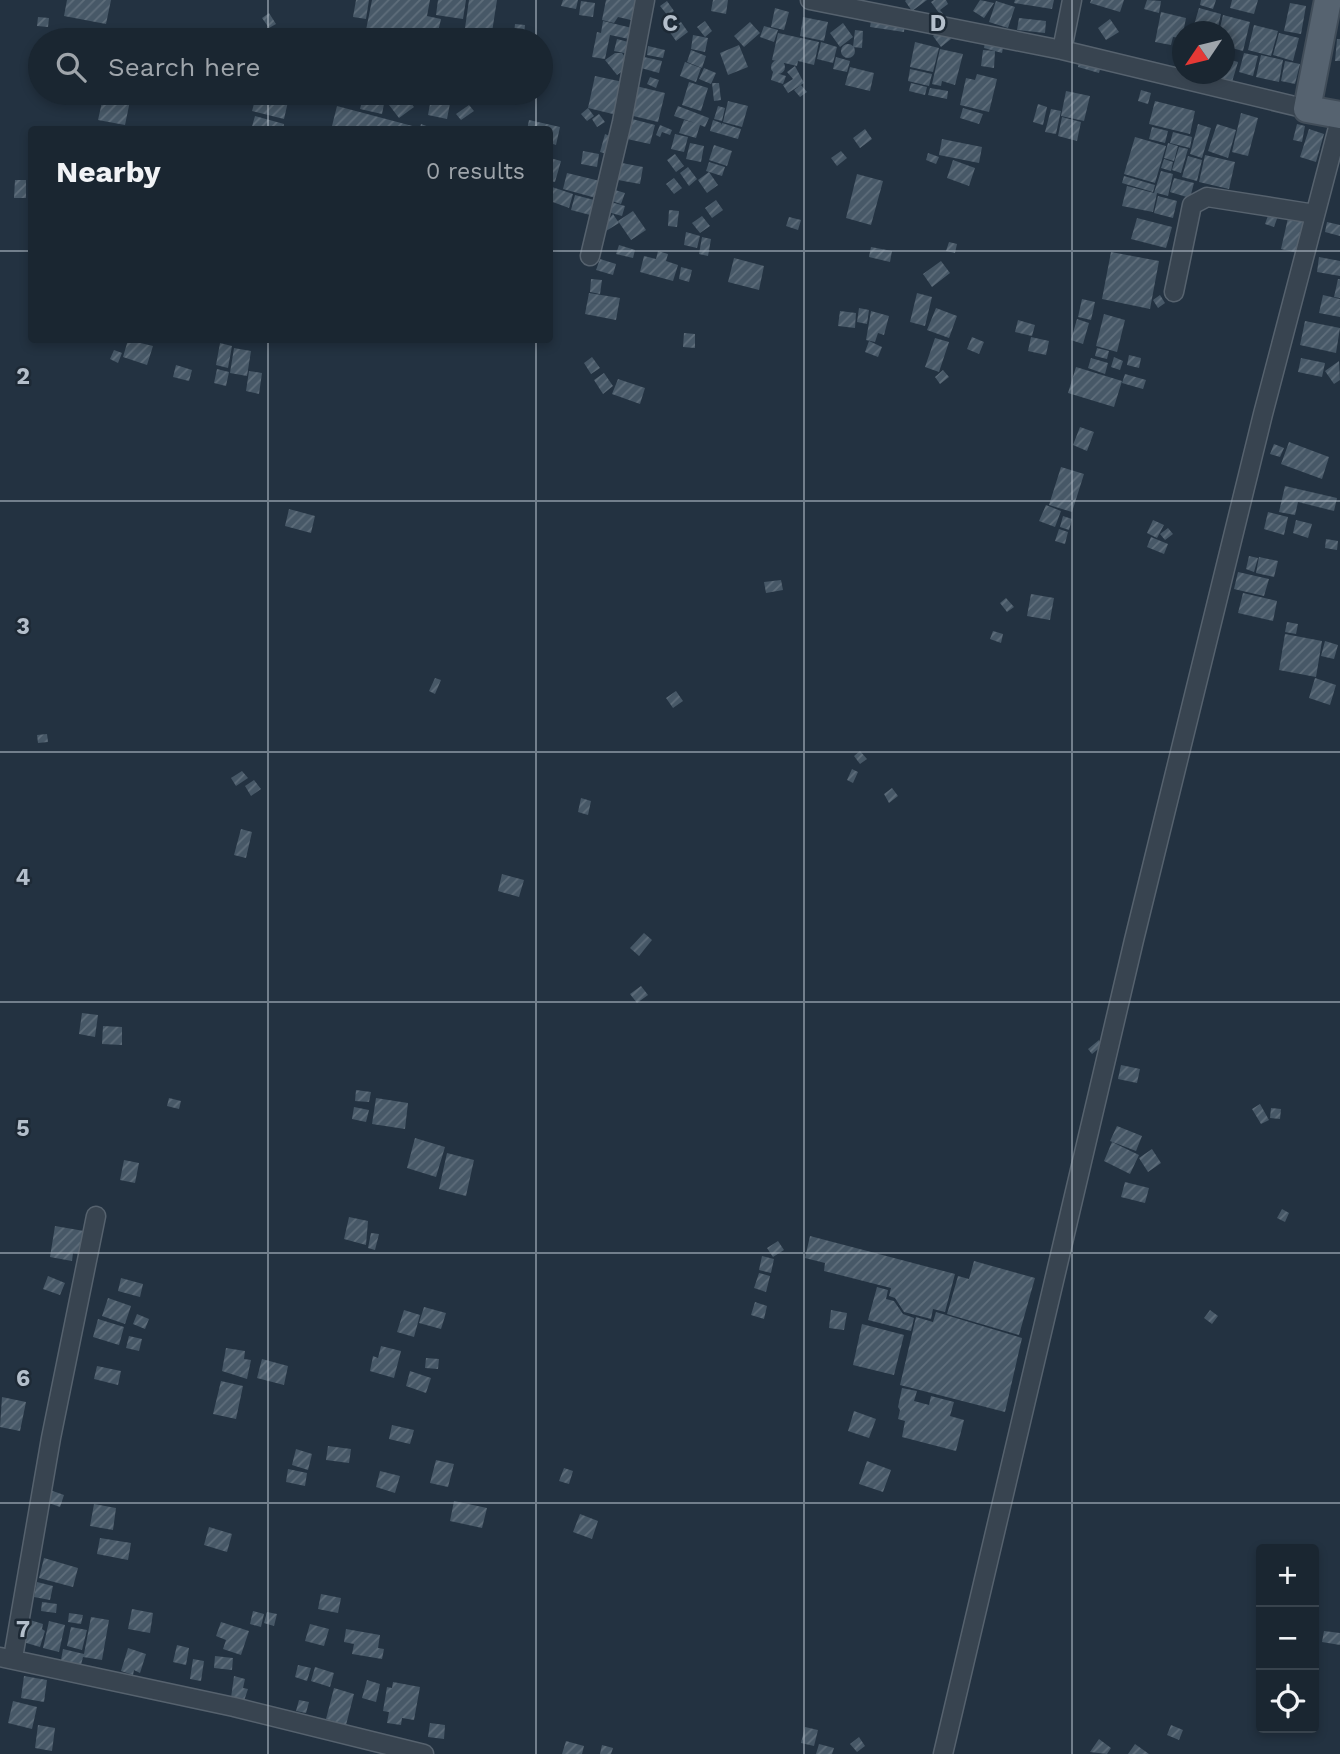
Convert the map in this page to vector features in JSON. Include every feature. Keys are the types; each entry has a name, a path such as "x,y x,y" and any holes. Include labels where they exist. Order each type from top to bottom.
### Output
{"main road":[{"path":"1328,0 1307,109 1340,118"}],"street":[{"path":"590,256 625,110 645,0"},
{"path":"1062,50 1072,0"},
{"path":"820,1 1062,50 1307,109"},
{"path":"943,1754 1121,993 1263,414 1340,118"},
{"path":"1174,292 1192,205 1198,199 1207,197 1315,214"},
{"path":"96,1216 3,1658 424,1754"}],"building":[{"path":"67,0 111,0 106,24 64,16"},
{"path":"356,0 369,0 366,19 353,17"},
{"path":"372,0 430,0 427,16 441,19 439,28 366,28"},
{"path":"438,0 466,0 463,19 436,15"},
{"path":"469,0 497,0 493,28 465,28"},
{"path":"563,0 578,0 576,9 561,6"},
{"path":"606,0 635,0 631,20 618,17 614,23 602,20"},
{"path":"713,0 728,0 726,14 711,11"},
{"path":"906,0 927,0 912,11 905,1"},
{"path":"946,0 948,4 940,10 944,15 939,19 936,15 939,13 931,2"},
{"path":"980,0 994,3 984,18 973,11"},
{"path":"1015,0 1054,0 1052,9 1014,3"},
{"path":"1091,0 1124,0 1120,12 1090,3"},
{"path":"1147,0 1161,1 1159,13 1144,9"},
{"path":"1201,0 1216,0 1213,9 1200,5"},
{"path":"1232,0 1258,0 1254,14 1230,8"},
{"path":"581,1 595,3 593,17 579,15"},
{"path":"667,1 674,11 668,16 660,6"},
{"path":"996,1 1015,7 1008,28 989,22"},
{"path":"1290,3 1306,6 1301,34 1284,31"},
{"path":"775,8 789,12 784,30 771,27"},
{"path":"1199,8 1221,14 1219,21 1195,21"},
{"path":"1161,12 1186,18 1185,21 1172,21 1171,45 1155,42"},
{"path":"269,13 276,24 269,28 262,18"},
{"path":"1223,15 1250,22 1243,51 1235,49 1235,21 1222,21"},
{"path":"872,16 905,22 904,32 870,27"},
{"path":"38,17 49,18 48,27 37,26"},
{"path":"803,17 828,22 824,41 800,36"},
{"path":"1019,18 1046,21 1045,33 1017,30"},
{"path":"1110,19 1119,32 1106,40 1098,28"},
{"path":"603,21 632,28 629,39 610,35 605,59 592,57 597,32 601,33"},
{"path":"705,21 712,31 705,37 697,27"},
{"path":"681,22 688,32 676,41 669,31"},
{"path":"750,22 760,33 744,47 734,36"},
{"path":"843,23 853,37 840,47 830,33"},
{"path":"515,24 525,25 525,28 515,28"},
{"path":"1254,25 1278,31 1271,56 1248,50"},
{"path":"764,26 778,30 774,42 760,37"},
{"path":"943,28 951,39 941,47 933,36"},
{"path":"855,30 863,31 862,48 853,47"},
{"path":"778,33 819,42 814,65 798,61 797,66 772,60"},
{"path":"1279,33 1299,38 1293,61 1273,55"},
{"path":"693,35 708,38 705,52 691,49"},
{"path":"617,39 632,43 629,54 614,51"},
{"path":"986,39 1004,43 1002,53 984,48"},
{"path":"1337,39 1340,39 1340,61 1335,61"},
{"path":"821,42 837,47 833,63 817,59"},
{"path":"915,42 939,48 933,72 910,67"},
{"path":"848,44 853,46 853,56 848,58 843,56 841,51 843,46"},
{"path":"739,45 748,67 728,75 720,53"},
{"path":"648,46 665,50 663,58 647,55"},
{"path":"940,49 963,54 955,85 942,81 941,86 932,84"},
{"path":"691,50 706,56 702,68 687,62"},
{"path":"983,50 995,51 994,68 981,66"},
{"path":"615,53 622,53 631,65 617,75 605,60"},
{"path":"1244,53 1258,56 1253,76 1239,72"},
{"path":"1261,55 1283,60 1279,82 1256,77"},
{"path":"644,57 662,61 659,73 641,68"},
{"path":"836,57 850,61 847,72 833,69"},
{"path":"1080,57 1102,62 1099,73 1078,67"},
{"path":"775,60 781,60 785,67 781,74 775,74 771,70 771,64"},
{"path":"1285,61 1300,64 1295,84 1281,81"},
{"path":"685,62 701,68 696,82 680,76"},
{"path":"795,66 804,83 788,93 783,85 793,79 787,72"},
{"path":"850,67 874,73 870,91 845,85"},
{"path":"704,68 716,73 711,84 699,79"},
{"path":"910,69 932,74 929,86 908,81"},
{"path":"773,72 786,76 783,84 771,80"},
{"path":"977,74 997,79 989,112 960,105 966,78 975,80"},
{"path":"595,76 628,83 621,116 588,108"},
{"path":"650,77 659,80 656,88 647,84"},
{"path":"689,82 708,88 701,111 682,105"},
{"path":"712,83 719,83 721,100 714,101"},
{"path":"911,83 927,87 925,95 909,91"},
{"path":"801,85 807,92 800,97 794,90"},
{"path":"636,86 665,93 658,122 629,115"},
{"path":"930,88 948,91 947,99 928,95"},
{"path":"1141,90 1151,93 1148,104 1138,101"},
{"path":"1066,91 1090,96 1084,121 1061,116"},
{"path":"728,101 748,106 742,127 723,122"},
{"path":"1155,101 1195,111 1190,134 1149,124"},
{"path":"1038,104 1047,107 1043,125 1033,122"},
{"path":"101,105 129,105 125,125 98,120"},
{"path":"254,105 287,105 284,119 252,111"},
{"path":"361,105 384,105 382,114 360,109"},
{"path":"389,105 412,105 414,107 399,118"},
{"path":"430,105 450,105 447,119 428,115"},
{"path":"469,105 474,111 461,120 456,114"},
{"path":"337,106 412,126 332,126"},
{"path":"678,106 709,118 705,127 700,125 696,138 679,133 684,120 695,123 674,116"},
{"path":"718,106 725,108 722,121 714,119"},
{"path":"588,108 594,116 587,121 581,114"},
{"path":"963,108 983,114 979,124 960,118"},
{"path":"1051,109 1061,111 1056,134 1045,132"},
{"path":"1241,113 1258,118 1248,156 1232,152"},
{"path":"599,114 605,122 597,127 592,119"},
{"path":"255,116 284,124 284,126 252,126"},
{"path":"1062,117 1081,122 1077,141 1058,136"},
{"path":"632,119 655,125 650,144 627,139"},
{"path":"529,120 560,127 556,145 553,144 553,126 528,126"},
{"path":"713,120 721,125 722,123 741,129 738,139 710,131"},
{"path":"1198,124 1211,128 1202,158 1190,154"},
{"path":"1217,124 1236,130 1228,158 1208,151"},
{"path":"1297,124 1305,126 1302,142 1293,140"},
{"path":"660,125 672,130 670,135 662,132 660,137 656,135"},
{"path":"1152,127 1168,131 1165,143 1149,139"},
{"path":"865,129 872,139 860,148 853,138"},
{"path":"1309,129 1324,134 1316,162 1300,157"},
{"path":"1173,132 1192,137 1190,148 1170,143"},
{"path":"605,134 612,137 607,154 600,152"},
{"path":"675,134 688,137 684,152 671,149"},
{"path":"1135,137 1166,146 1155,183 1124,174"},
{"path":"942,139 982,147 979,163 939,155"},
{"path":"690,143 704,146 701,162 686,159"},
{"path":"1168,143 1178,146 1174,161 1164,158"},
{"path":"714,145 732,151 727,166 709,160"},
{"path":"1179,147 1188,149 1181,173 1172,170"},
{"path":"583,151 599,154 597,167 581,164"},
{"path":"841,151 847,158 837,166 831,158"},
{"path":"928,153 939,157 936,164 926,160"},
{"path":"675,154 684,166 676,172 667,160"},
{"path":"1205,155 1235,162 1229,189 1199,182"},
{"path":"1188,156 1202,160 1197,181 1182,177"},
{"path":"553,159 561,161 553,182"},
{"path":"1164,159 1173,162 1171,171 1161,168"},
{"path":"953,160 975,168 969,186 947,178"},
{"path":"709,162 725,167 722,176 706,171"},
{"path":"622,163 643,167 640,184 618,180"},
{"path":"688,167 697,179 689,186 680,173"},
{"path":"1161,171 1173,174 1168,196 1157,193 1153,212 1122,206 1127,186 1154,193"},
{"path":"709,172 718,185 707,193 698,180"},
{"path":"567,173 600,181 596,198 563,189"},
{"path":"857,174 883,181 871,225 846,218"},
{"path":"1124,176 1155,185 1153,192 1122,183"},
{"path":"674,178 682,188 674,194 666,184"},
{"path":"1174,178 1194,183 1190,198 1170,192"},
{"path":"15,180 26,180 26,198 14,198"},
{"path":"553,187 573,194 569,208 553,202"},
{"path":"615,190 625,193 621,204 612,201"},
{"path":"575,195 598,201 594,216 571,210"},
{"path":"1158,196 1177,201 1173,218 1154,213"},
{"path":"716,200 723,210 712,218 705,208"},
{"path":"607,201 625,206 622,216 604,211"},
{"path":"669,210 679,211 677,227 668,226"},
{"path":"1270,210 1279,213 1274,227 1265,224"},
{"path":"633,211 646,230 631,240 618,221"},
{"path":"613,214 619,223 606,231 603,226"},
{"path":"702,216 710,226 700,233 692,223"},
{"path":"789,217 801,220 798,230 786,226"},
{"path":"1137,218 1172,227 1166,248 1131,239"},
{"path":"1288,218 1306,222 1298,253 1281,249"},
{"path":"1327,222 1340,225 1340,236 1325,232"},
{"path":"686,232 700,236 697,248 684,245"},
{"path":"702,237 711,239 708,256 699,254"},
{"path":"949,242 957,244 955,253 946,251"},
{"path":"619,245 635,250 633,258 616,254"},
{"path":"871,247 892,251 890,262 869,257"},
{"path":"658,251 668,254 666,261 678,265 673,281 640,272 644,256 656,259"},
{"path":"1111,252 1159,261 1150,309 1102,299"},
{"path":"1319,257 1340,261 1340,276 1317,272"},
{"path":"734,258 764,266 759,290 728,282"},
{"path":"600,259 616,264 613,275 596,270"},
{"path":"941,261 950,273 932,287 923,274"},
{"path":"681,267 692,270 689,282 679,279"},
{"path":"591,279 602,280 600,294 590,292"},
{"path":"1340,279 1340,298 1334,297"},
{"path":"589,293 620,298 616,320 585,314"},
{"path":"917,293 932,297 925,326 910,322"},
{"path":"1160,295 1165,303 1158,308 1153,300"},
{"path":"1323,295 1340,299 1340,317 1319,313"},
{"path":"1082,299 1095,302 1091,320 1078,317"},
{"path":"859,308 869,310 867,324 857,322"},
{"path":"936,308 957,316 949,338 927,330"},
{"path":"840,311 856,313 855,328 838,326"},
{"path":"871,311 889,316 884,335 878,333 875,342 866,340"},
{"path":"1104,314 1125,320 1117,352 1096,346"},
{"path":"1077,319 1089,323 1083,344 1071,340"},
{"path":"1018,320 1035,325 1032,336 1015,332"},
{"path":"1305,321 1340,328 1336,353 1300,345"},
{"path":"684,333 695,334 695,348 683,347"},
{"path":"972,337 984,342 979,354 967,349"},
{"path":"1031,337 1049,341 1046,355 1028,351"},
{"path":"935,338 949,342 939,372 925,367"},
{"path":"869,341 882,347 878,357 865,352"},
{"path":"127,343 153,346 147,365 123,357"},
{"path":"220,343 232,346 228,368 216,365"},
{"path":"234,348 251,351 247,376 230,373"},
{"path":"1097,348 1109,351 1107,359 1095,356"},
{"path":"114,350 122,353 118,363 110,359"},
{"path":"1129,355 1141,358 1139,368 1127,365"},
{"path":"592,357 600,368 591,374 584,363"},
{"path":"1114,357 1123,361 1120,370 1111,367"},
{"path":"1091,358 1108,363 1105,374 1088,368"},
{"path":"1301,358 1325,363 1322,377 1298,372"},
{"path":"1339,361 1340,380 1334,384 1325,371"},
{"path":"176,365 192,370 189,381 173,377"},
{"path":"1076,367 1122,381 1114,407 1068,393"},
{"path":"217,369 229,372 226,386 214,383"},
{"path":"943,370 949,377 940,384 935,377"},
{"path":"249,371 262,373 259,394 246,391"},
{"path":"604,373 613,386 603,394 594,380"},
{"path":"1125,374 1146,380 1143,389 1122,383"},
{"path":"618,379 645,388 640,404 612,394"},
{"path":"1080,427 1094,432 1087,451 1073,445"},
{"path":"1289,442 1329,457 1322,479 1281,464"},
{"path":"1274,444 1284,448 1280,457 1270,454"},
{"path":"1061,467 1084,474 1072,512 1049,505"},
{"path":"1285,486 1337,498 1334,511 1298,502 1295,515 1279,512"},
{"path":"1046,505 1061,511 1055,527 1039,521"},
{"path":"289,509 315,516 311,533 285,526"},
{"path":"1268,512 1288,517 1284,535 1264,529"},
{"path":"1063,516 1072,519 1069,530 1060,527"},
{"path":"1153,520 1164,525 1157,538 1147,533"},
{"path":"1296,520 1312,524 1308,538 1293,533"},
{"path":"1168,528 1173,534 1165,540 1160,534"},
{"path":"1059,529 1068,532 1065,544 1055,541"},
{"path":"1151,537 1168,544 1164,554 1147,547"},
{"path":"1326,539 1338,541 1337,550 1325,548"},
{"path":"1249,556 1258,558 1254,572 1246,569"},
{"path":"1259,557 1278,561 1274,577 1256,573"},
{"path":"1238,572 1269,579 1264,596 1234,589"},
{"path":"781,580 783,590 766,593 764,582"},
{"path":"1243,593 1277,601 1273,621 1238,613"},
{"path":"1031,594 1054,598 1050,620 1027,616"},
{"path":"1006,598 1014,607 1007,612 1000,603"},
{"path":"1287,622 1298,624 1296,634 1285,632"},
{"path":"993,631 1003,634 1001,643 990,639"},
{"path":"1285,634 1322,641 1316,677 1279,670"},
{"path":"1325,641 1338,645 1334,659 1321,656"},
{"path":"435,678 441,680 435,694 429,691"},
{"path":"1315,678 1336,685 1330,705 1309,698"},
{"path":"676,691 683,701 673,708 666,698"},
{"path":"47,734 48,742 38,743 37,735"},
{"path":"860,751 867,759 860,764 854,756"},
{"path":"852,769 858,772 853,783 847,780"},
{"path":"242,771 248,778 236,786 231,778"},
{"path":"254,780 261,789 251,796 245,786"},
{"path":"892,788 898,796 889,803 884,794"},
{"path":"581,798 591,801 588,815 578,812"},
{"path":"241,829 252,832 246,858 234,855"},
{"path":"502,874 524,880 519,897 498,891"},
{"path":"644,933 652,940 639,956 630,948"},
{"path":"641,986 648,995 637,1003 630,994"},
{"path":"82,1013 98,1015 95,1037 79,1034"},
{"path":"103,1026 122,1027 122,1045 102,1044"},
{"path":"1099,1040 1102,1046 1092,1054 1088,1049"},
{"path":"1121,1065 1140,1069 1137,1083 1118,1079"},
{"path":"356,1090 371,1092 369,1102 355,1101"},
{"path":"169,1098 181,1101 179,1109 167,1106"},
{"path":"376,1098 408,1103 405,1129 372,1124"},
{"path":"1260,1104 1269,1120 1261,1124 1252,1109"},
{"path":"354,1107 369,1110 366,1122 352,1119"},
{"path":"1271,1108 1281,1109 1280,1119 1270,1118"},
{"path":"1117,1126 1142,1136 1136,1151 1110,1141"},
{"path":"415,1138 445,1147 436,1177 407,1168"},
{"path":"1112,1142 1139,1155 1130,1174 1104,1161"},
{"path":"1152,1149 1161,1163 1148,1172 1139,1158"},
{"path":"447,1153 474,1160 466,1196 439,1189"},
{"path":"124,1160 139,1163 135,1183 120,1180"},
{"path":"1125,1182 1149,1188 1145,1203 1121,1197"},
{"path":"1282,1209 1289,1213 1285,1222 1277,1218"},
{"path":"349,1217 368,1221 366,1245 344,1239"},
{"path":"55,1226 90,1232 88,1241 82,1240 80,1254 73,1253 72,1261 50,1257"},
{"path":"371,1233 379,1234 375,1250 368,1248"},
{"path":"810,1236 955,1274 945,1312 933,1309 931,1319 904,1312 895,1298 889,1296 891,1288 824,1271 825,1263 805,1258"},
{"path":"778,1241 784,1250 773,1257 767,1248"},
{"path":"762,1256 774,1259 771,1273 759,1270"},
{"path":"974,1261 1035,1278 1019,1335 947,1314 958,1276 969,1279"},
{"path":"759,1273 770,1276 766,1292 754,1288"},
{"path":"48,1276 65,1283 60,1295 43,1289"},
{"path":"121,1278 143,1284 140,1297 118,1291"},
{"path":"877,1287 888,1290 886,1299 894,1301 903,1314 914,1318 911,1331 868,1320"},
{"path":"108,1298 131,1306 125,1324 102,1316"},
{"path":"755,1302 767,1306 764,1319 751,1315"},
{"path":"424,1307 446,1313 441,1329 419,1323"},
{"path":"404,1310 420,1315 414,1337 397,1332"},
{"path":"831,1310 847,1313 844,1330 829,1328"},
{"path":"1210,1310 1218,1316 1212,1324 1204,1318"},
{"path":"936,1312 1022,1338 1005,1412 900,1385 916,1317 933,1322"},
{"path":"137,1314 149,1319 145,1329 133,1324"},
{"path":"98,1319 124,1327 119,1345 93,1337"},
{"path":"862,1324 904,1335 894,1375 853,1365"},
{"path":"129,1336 142,1339 139,1351 126,1348"},
{"path":"381,1346 401,1351 394,1378 370,1371 373,1356 378,1358"},
{"path":"226,1348 245,1351 244,1359 251,1360 247,1379 222,1371"},
{"path":"426,1358 439,1359 438,1369 425,1368"},
{"path":"262,1359 288,1366 284,1385 257,1378"},
{"path":"97,1366 121,1371 118,1385 94,1379"},
{"path":"410,1371 431,1378 426,1393 406,1386"},
{"path":"221,1381 243,1386 236,1419 213,1414"},
{"path":"902,1388 917,1391 914,1401 929,1405 931,1396 954,1402 950,1416 964,1420 956,1451 902,1437 905,1421 898,1419 898,1407"},
{"path":"2,1397 26,1402 20,1431 0,1427"},
{"path":"854,1411 876,1419 869,1438 848,1431"},
{"path":"392,1425 414,1430 410,1444 389,1439"},
{"path":"328,1446 351,1449 349,1463 326,1460"},
{"path":"296,1449 312,1454 308,1470 292,1465"},
{"path":"436,1460 454,1464 448,1487 430,1483"},
{"path":"867,1461 891,1470 883,1492 859,1484"},
{"path":"564,1468 573,1471 569,1484 559,1481"},
{"path":"288,1469 307,1473 305,1486 286,1482"},
{"path":"380,1471 400,1476 395,1493 376,1487"},
{"path":"50,1490 64,1495 60,1507 46,1502"},
{"path":"454,1501 487,1508 482,1528 450,1521"},
{"path":"94,1504 116,1508 113,1530 90,1526"},
{"path":"580,1514 598,1521 592,1539 573,1532"},
{"path":"209,1527 232,1534 227,1552 204,1545"},
{"path":"100,1538 131,1543 128,1560 97,1554"},
{"path":"44,1558 78,1568 73,1587 39,1578"},
{"path":"37,1582 53,1586 50,1600 34,1597"},
{"path":"321,1594 341,1598 338,1613 318,1609"},
{"path":"42,1602 57,1604 56,1613 41,1611"},
{"path":"132,1609 153,1613 150,1633 128,1629"},
{"path":"253,1611 264,1614 261,1627 250,1624"},
{"path":"267,1612 277,1614 274,1626 264,1623"},
{"path":"69,1613 83,1615 81,1624 68,1622"},
{"path":"91,1617 109,1620 102,1660 83,1657 81,1665 61,1660 63,1649 84,1654"},
{"path":"30,1620 43,1624 42,1629 45,1631 40,1647 23,1642"},
{"path":"49,1621 65,1625 59,1652 43,1648"},
{"path":"221,1622 249,1631 241,1655 223,1649 226,1640 216,1636"},
{"path":"310,1624 329,1629 324,1646 305,1641"},
{"path":"71,1627 87,1630 82,1650 67,1646"},
{"path":"346,1629 380,1635 378,1648 384,1649 382,1659 352,1654 354,1644 344,1642"},
{"path":"1324,1631 1340,1633 1340,1645 1322,1642"},
{"path":"177,1645 189,1648 186,1665 173,1662"},
{"path":"128,1648 146,1654 140,1673 134,1670 133,1675 121,1671"},
{"path":"215,1656 233,1658 232,1670 214,1668"},
{"path":"193,1659 204,1661 201,1681 190,1679"},
{"path":"298,1665 311,1668 307,1681 295,1677"},
{"path":"315,1667 334,1673 330,1687 311,1681"},
{"path":"24,1676 47,1680 44,1702 21,1698"},
{"path":"234,1676 245,1679 243,1688 248,1689 244,1701 231,1698"},
{"path":"367,1680 380,1684 376,1702 362,1698"},
{"path":"393,1682 420,1687 414,1720 402,1718 401,1725 387,1723 389,1712 383,1711 387,1687 392,1688"},
{"path":"334,1688 354,1694 346,1725 326,1719"},
{"path":"299,1700 309,1702 306,1713 296,1711"},
{"path":"13,1701 37,1707 32,1729 8,1723"},
{"path":"430,1723 445,1725 444,1739 428,1737"},
{"path":"38,1725 55,1728 52,1751 35,1748"},
{"path":"1171,1725 1183,1730 1179,1740 1167,1735"},
{"path":"805,1727 818,1730 814,1746 801,1743"},
{"path":"859,1737 865,1746 857,1752 850,1744"},
{"path":"1099,1739 1111,1748 1107,1754 1090,1752"},
{"path":"566,1741 584,1746 582,1754 562,1754"},
{"path":"819,1744 834,1748 832,1754 816,1754"},
{"path":"1135,1744 1149,1754 1128,1754"},
{"path":"602,1745 613,1748 611,1754 600,1754"}]}
